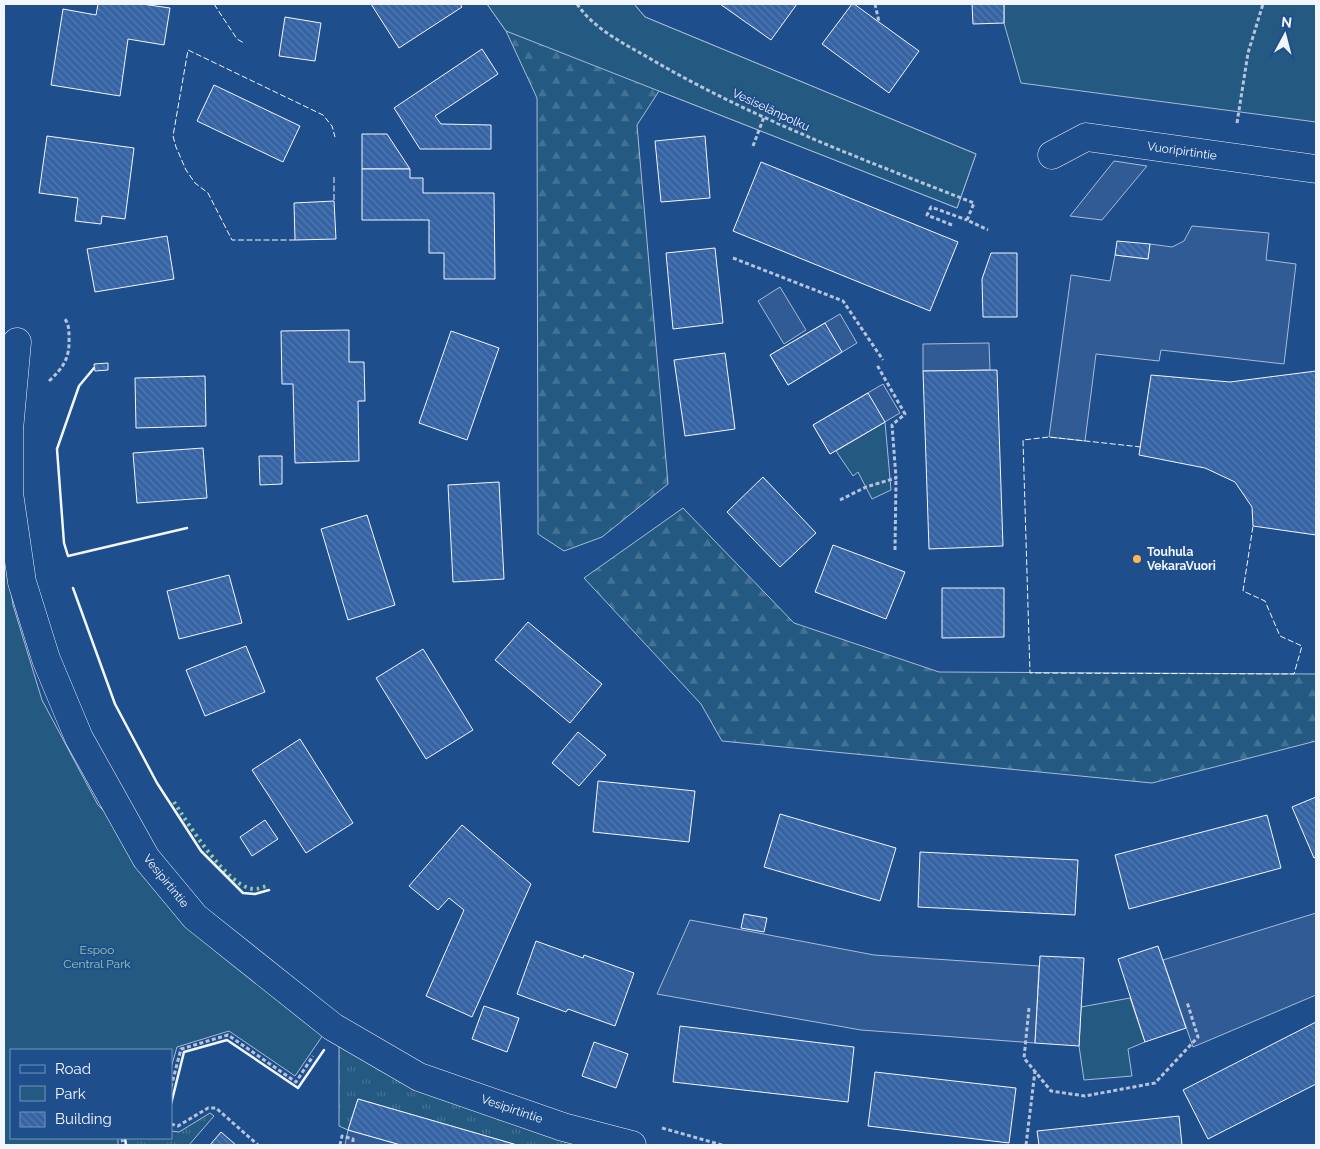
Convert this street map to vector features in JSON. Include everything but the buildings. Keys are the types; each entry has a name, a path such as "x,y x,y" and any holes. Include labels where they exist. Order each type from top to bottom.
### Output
{"street":[{"name":"Vuoripirtintie","path":"1052,155 1086,138 1316,170"},
{"name":"Vesipirtintie","path":"17,342 9,430 9,493 22,582 46,659 79,738 146,858 196,918 333,1027 419,1077 563,1127 632,1145"}],"path":[{"name":"Vesiselänpolku","path":"577,4 584,14 604,32 687,80 801,134 974,203 967,220"},
{"path":"875,4 879,22"},
{"path":"1237,125 1248,52 1263,4"},
{"path":"753,146 764,117"},
{"path":"952,225 927,215 931,207 988,230"},
{"path":"733,258 843,301 883,360"},
{"path":"47,384 58,373 70,350 69,325 65,319"},
{"path":"877,365 905,414 892,425 896,478 895,550"},
{"path":"840,500 866,487 896,478"},
{"path":"1029,1008 1024,1058 1051,1091 1085,1096 1155,1083 1198,1036 1187,1002"},
{"path":"172,1083 181,1049 228,1035 296,1082 333,1027"},
{"path":"1026,1145 1035,1071"},
{"path":"172,1124 178,1126 208,1108 216,1108 258,1145"},
{"path":"656,1126 722,1145"},
{"path":"340,1145 342,1136 353,1139 354,1145"}],"green space":[{"path":"487,4 634,4 645,17 976,154 957,208 659,91 637,125 668,484 602,537 564,551 538,534 537,98 506,31"},
{"path":"487,4 634,4 645,17 976,154 957,208 506,31"},
{"path":"1004,4 1316,4 1316,122 1021,83 1004,23"},
{"path":"885,422 891,490 872,499 858,472 853,476 836,451"},
{"path":"683,508 794,623 939,672 1316,674 1316,741 1152,783 722,741 701,704 584,578"},
{"name":"Espoo Central Park","path":"4,546 13,605 42,700 98,805 323,1035 295,1076 229,1031 177,1047 172,1064 172,1049 10,1049 10,1139 118,1139 118,1145 4,1145"},
{"path":"1130,998 1145,1042 1128,1049 1132,1076 1084,1080 1079,1046 1081,1007"},
{"path":"339,1045 589,1145 517,1145 358,1099 348,1130 339,1126"},
{"path":"210,1113 214,1116 189,1145 126,1145 125,1139 172,1139 172,1131 179,1132"}],"shaded area":[{"path":"1114,161 1147,166 1102,220 1070,216"},
{"path":"1192,226 1269,233 1266,260 1296,264 1284,364 1161,350 1159,361 1096,354 1085,441 1049,437 1071,275 1110,281 1115,255 1148,259 1150,244 1172,247 1184,241"},
{"path":"780,287 806,330 784,344 758,301"},
{"path":"840,314 857,343 788,385 770,355"},
{"path":"989,343 990,370 923,371 923,344"},
{"path":"883,384 900,413 830,454 813,425"},
{"path":"1316,913 1316,995 1193,1047 1163,960"},
{"path":"690,920 874,955 1039,966 1035,1043 861,1030 657,994"},
{"path":"348,1130 401,1145 345,1145"}],"hedge":[{"path":"174,802 210,853 233,879 255,889 267,886"}],"fence":[{"path":"214,4 237,39 244,43"},
{"path":"295,240 232,240 208,193 195,183 186,170 173,136 188,50 323,115 332,126 335,137"},
{"path":"334,177 334,201"},
{"path":"1141,447 1049,437 1023,440 1030,673 1294,674 1302,646 1280,636 1265,601 1243,591 1253,526"}],"wall":[{"path":"94,368 79,386 57,449 64,543 68,556 187,528"},
{"path":"73,588 115,704 157,783 201,851 243,893 255,894 269,890"},
{"path":"172,1100 184,1052 227,1040 298,1088 324,1050"},
{"path":"125,1139 126,1145"}],"place":[{"name":"Touhula VekaraVuori","path":"1137,559"}]}
